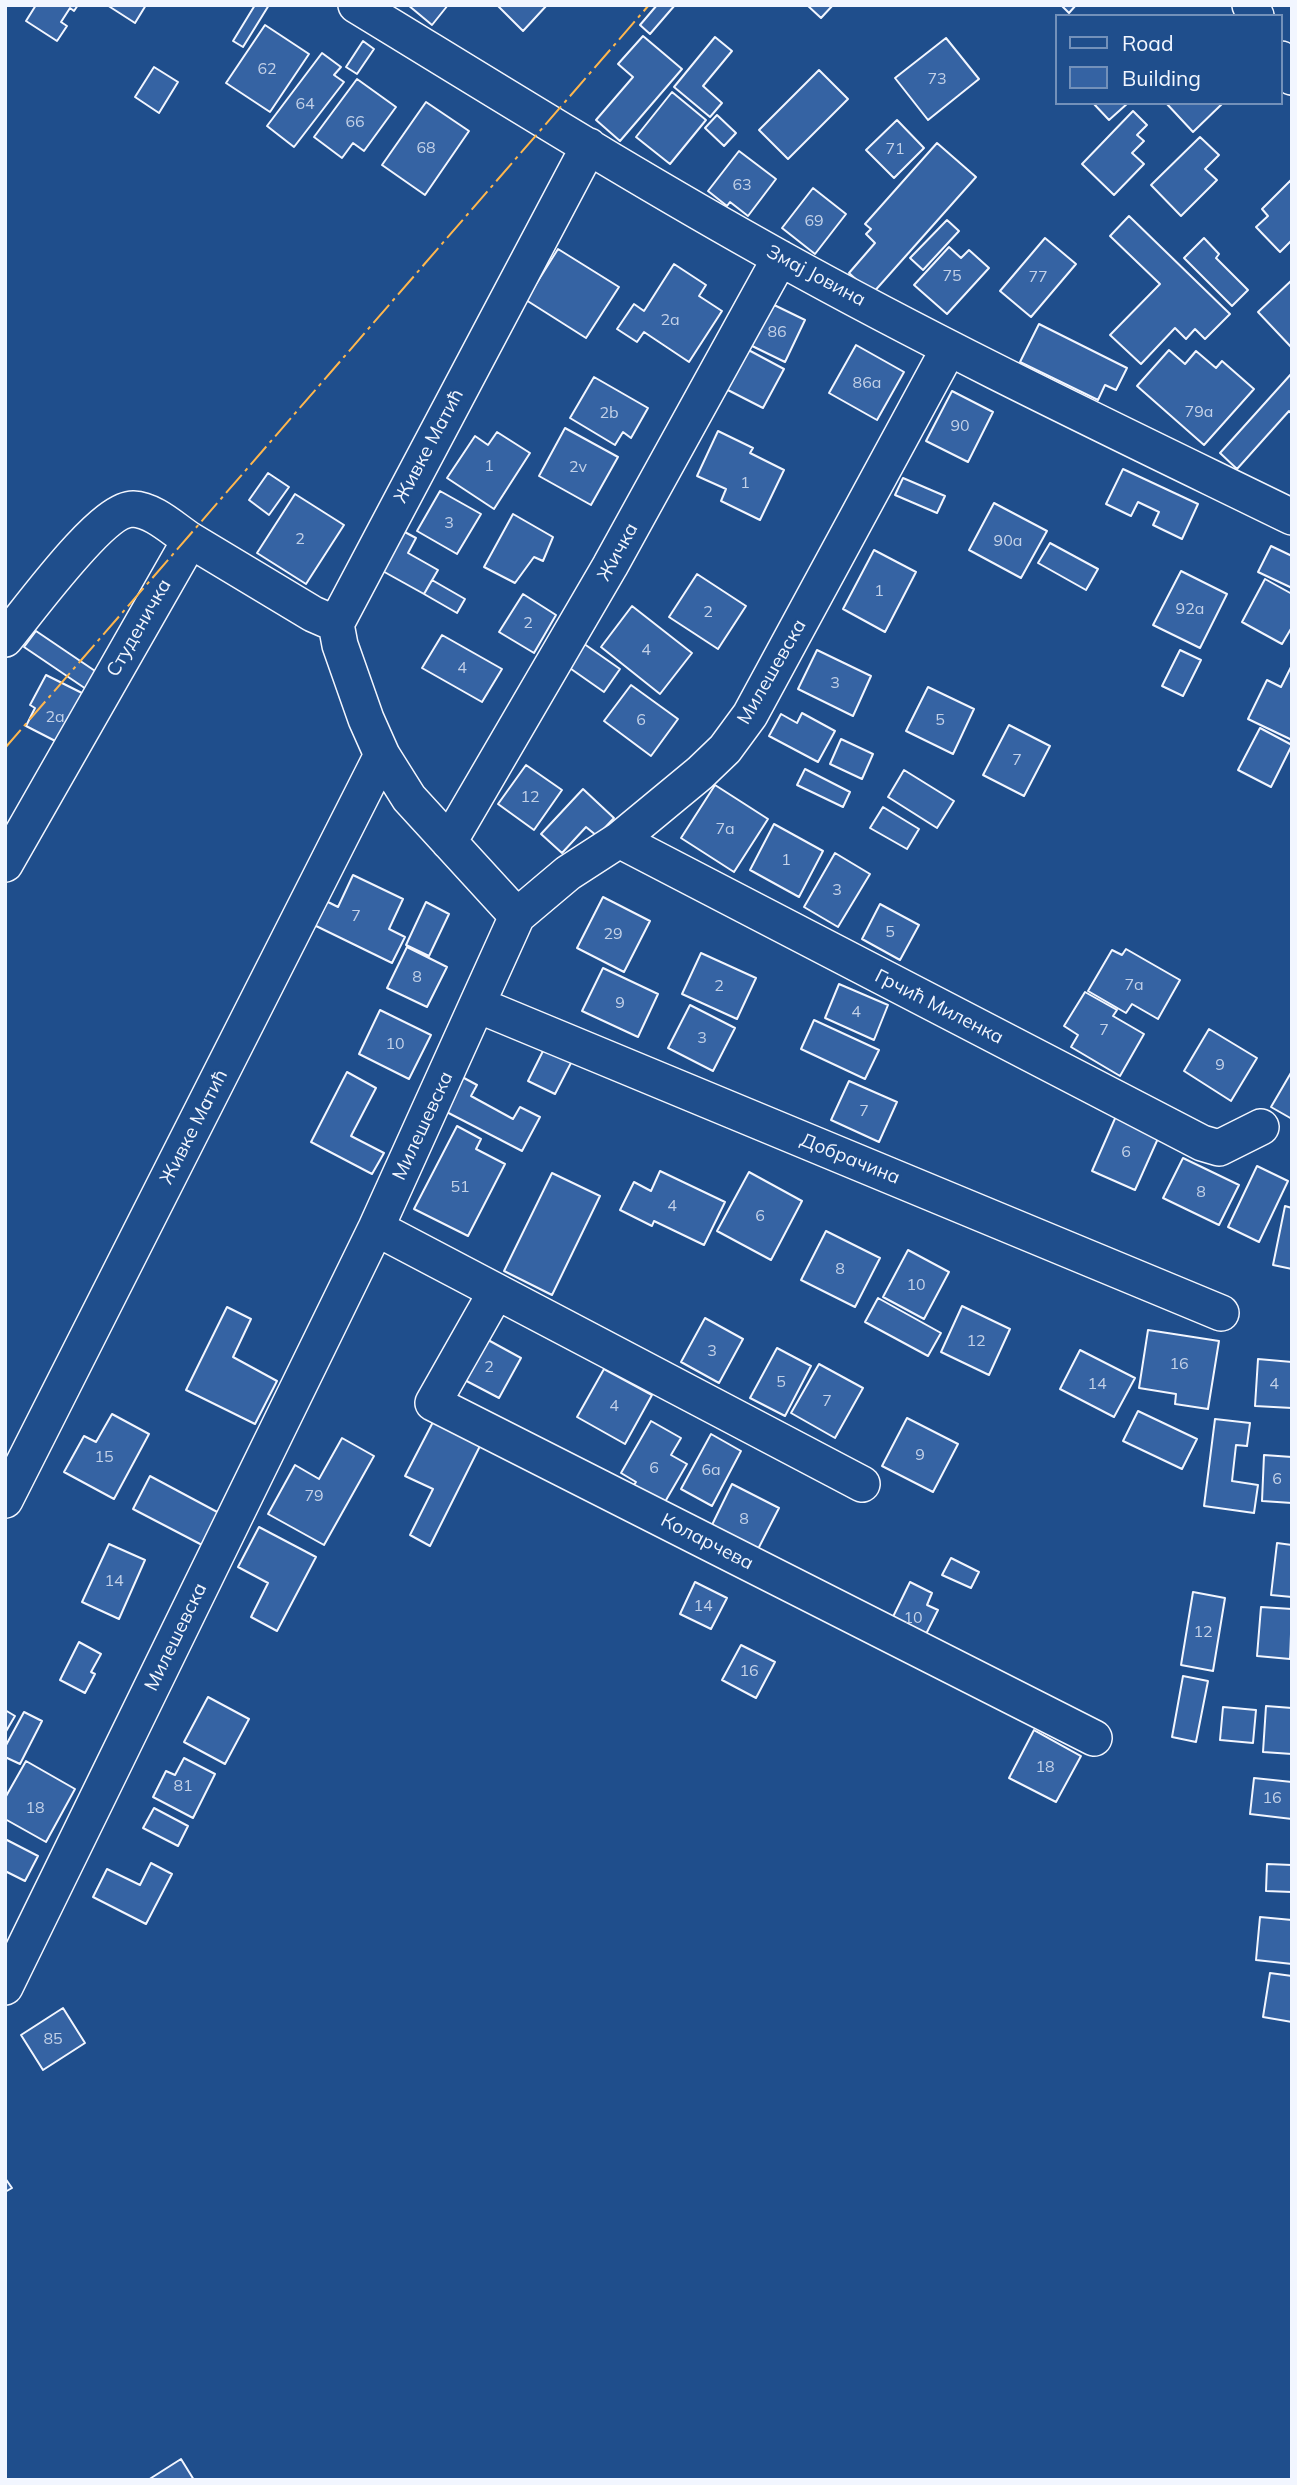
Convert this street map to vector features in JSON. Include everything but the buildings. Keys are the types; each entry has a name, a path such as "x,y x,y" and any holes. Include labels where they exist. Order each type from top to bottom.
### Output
{"street":[{"name":"Змај Јовина","path":"356,5 780,258 949,348 1292,517"},
{"name":"Живке Матић","path":"336,624 589,146"},
{"name":"Жичка","path":"449,842 610,566 780,258"},
{"name":"Милешевска","path":"5,1987 376,1228 517,916 568,873 619,840 701,773 725,749 750,715 949,348"},
{"path":"5,639 90,536 113,516 131,509 148,512 313,614 336,624 340,645 382,755 409,798 517,916"},
{"name":"Студеничка","path":"5,864 190,540"},
{"name":"Живке Матић","path":"5,1500 382,755"},
{"name":"Грчић Миленка","path":"619,840 1202,1143 1219,1148 1261,1127"},
{"name":"Добрачина","path":"478,1005 1222,1313"},
{"path":"376,1228 862,1484"},
{"name":"Коларчева","path":"496,1292 433,1403 1094,1738"}],"power":[{"path":"5,748 649,5"}]}
